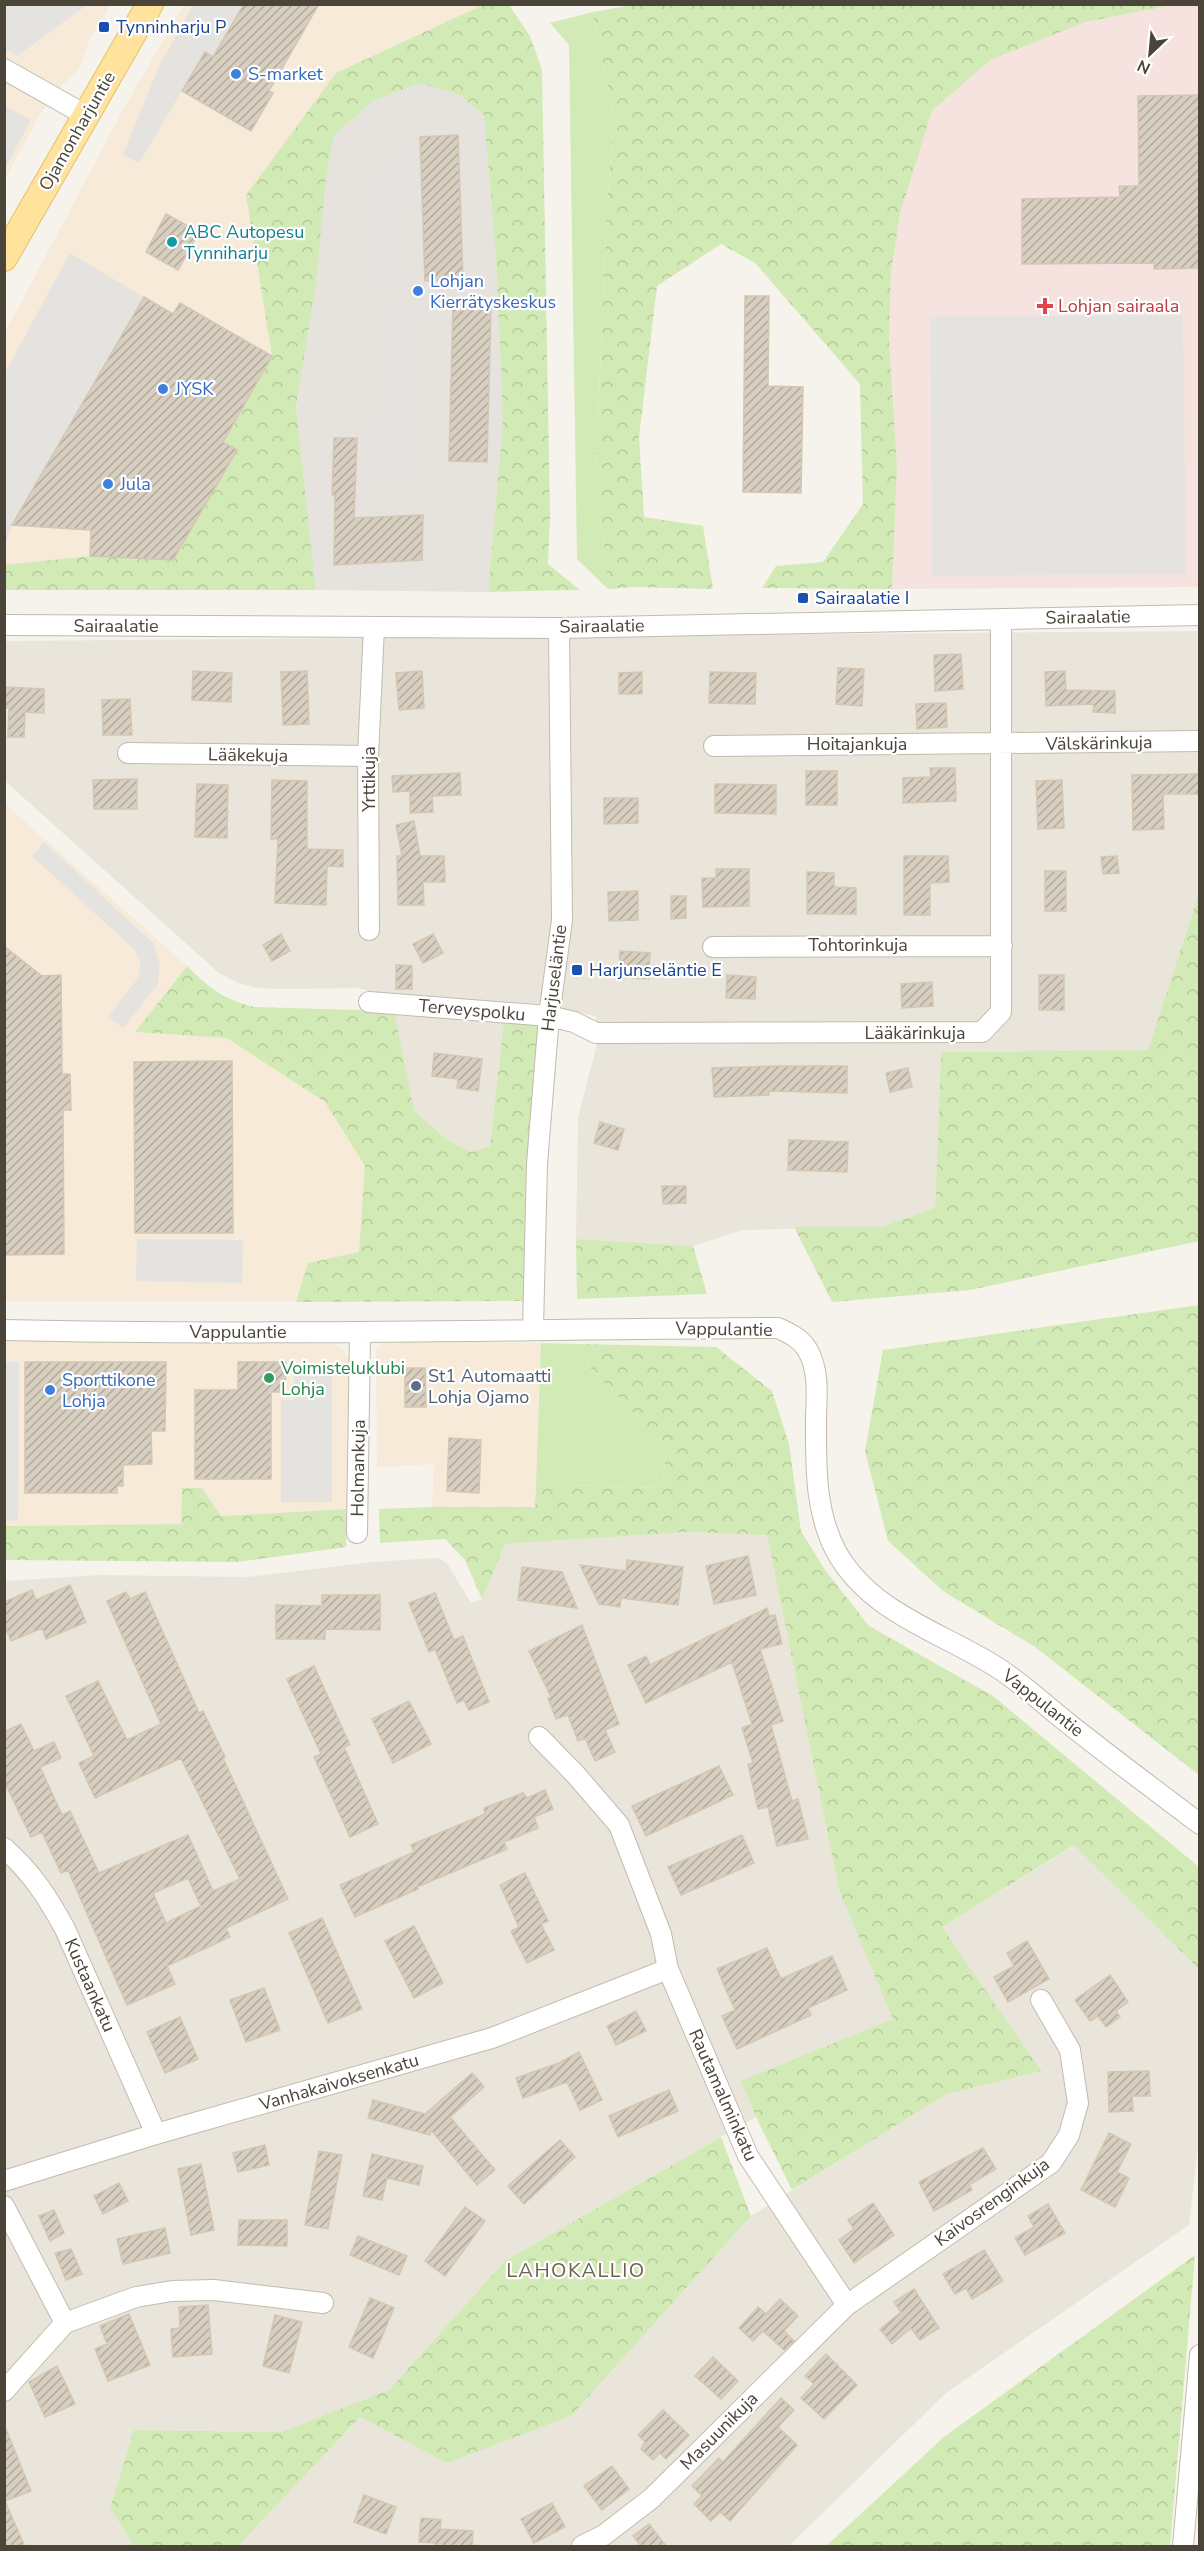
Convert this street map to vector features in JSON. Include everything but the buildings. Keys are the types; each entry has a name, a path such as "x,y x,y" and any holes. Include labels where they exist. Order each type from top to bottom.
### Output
{"main road":[{"name":"Ojamonharjuntie","path":"4,258 150,4"}],"street":[{"path":"4,69 87,116"},
{"name":"Sairaalatie","path":"4,625 560,628 1200,615"},
{"name":"Lääkärinkuja","path":"574,1022 596,1033 619,1034 981,1032 1001,1012 999,745 1001,619"},
{"name":"Yrttikuja","path":"369,930 368,756 374,627"},
{"name":"Harjuseläntie","path":"533,1329 537,1164 549,1016 562,920 560,628"},
{"name":"Välskärinkuja","path":"999,745 1200,741"},
{"name":"Hoitajankuja","path":"714,746 999,745"},
{"name":"Lääkekuja","path":"129,753 368,756"},
{"name":"Tohtorinkuja","path":"713,947 1002,946"},
{"name":"Terveyspolku","path":"369,1002 549,1016 574,1022"},
{"name":"Vappulantie","path":"4,1330 360,1332 778,1328 796,1337 807,1349 817,1381 816,1464 819,1501 828,1537 847,1570 873,1597 904,1618 999,1669 1200,1824"},
{"name":"Holmankuja","path":"357,1533 360,1332"},
{"name":"Rautamalminkatu","path":"539,1737 576,1775 619,1825 661,1934 668,1969 748,2156 847,2305"},
{"name":"Kustaankatu","path":"4,1848 29,1871 47,1896 65,1929 156,2134"},
{"name":"Vanhakaivoksenkatu","path":"4,2181 156,2134 492,2038 668,1969"},
{"name":"Kaivosrenginkuja","path":"847,2305 1051,2163 1069,2136 1078,2103 1070,2050 1041,2000"},
{"path":"4,2206 65,2323"},
{"path":"4,2391 65,2323 136,2297 172,2291 214,2290 323,2303"},
{"name":"Masuunikuja","path":"582,2547 604,2535 652,2498 847,2305"},
{"path":"1183,2547 1200,2355"}],"shaded area":[{"path":"4,5 87,5 17,56 5,49"},
{"path":"5,5 110,5 90,39 78,71 57,89 38,118 5,179"},
{"path":"184,5 483,5 336,73 246,195 272,356 223,441 237,450 173,560 90,556 5,565 5,333 125,106"},
{"path":"193,5 244,5 213,57 205,52 139,163 123,155 159,66"},
{"name":"Lohjan sairaala","path":"1172,5 1199,5 1199,587 892,589 897,465 889,338 891,273 900,214 932,111 990,60 1086,22"},
{"path":"420,83 459,95 484,115 496,258 503,421 488,592 316,590 296,407 316,284 326,179 334,136 371,102"},
{"path":"5,106 31,120 5,169"},
{"path":"403,157 395,278 378,276 374,215 387,165"},
{"path":"70,253 144,297 12,525 5,546 5,373"},
{"path":"384,305 415,305 413,470 382,469"},
{"path":"1183,315 1186,574 932,576 930,317"},
{"path":"1199,631 1199,893 1148,1050 941,1052 935,1208 881,1227 743,1230 693,1246 576,1239 578,1118 597,1044 596,1016 541,1004 381,994 358,988 257,988 238,983 219,973 5,781 5,641"},
{"path":"4,803 187,966 135,1032 227,1038 325,1102 365,1166 359,1252 309,1263 296,1302 5,1301"},
{"path":"44,842 153,943 160,964 158,984 123,1028 108,1017 139,977 140,962 134,949 32,856"},
{"path":"394,1011 504,1020 490,1146 471,1152 447,1140 414,1110 402,1067"},
{"path":"137,1239 243,1240 242,1283 136,1281"},
{"path":"5,1339 334,1344 341,1347 349,1359 348,1509 221,1516 202,1488 182,1488 181,1524 5,1526"},
{"path":"389,1341 541,1343 535,1507 432,1507 434,1464 377,1467 376,1350"},
{"path":"5,1362 19,1362 18,1521 5,1520"},
{"path":"294,1366 332,1367 332,1502 281,1502 281,1400 294,1400"},
{"path":"686,1532 767,1534 839,1890 894,2019 742,2081 756,2117 505,2261 389,2390 288,2432 134,2430 110,2508 134,2546 5,2546 5,1581 99,1575 248,1577 372,1562 437,1558 447,1563 471,1603 482,1599 505,1544"},
{"path":"1075,1845 1199,1969 1200,2129 1189,2225 946,2393 789,2546 238,2546 360,2417 447,2463 571,2416 751,2216 947,2094 1040,2071 942,1927"}],"green space":[{"path":"483,5 509,5 530,36 542,70 550,516 548,564 580,590 488,592 503,421 496,258 484,115 459,95 420,83 371,102 334,136 326,179 316,284 296,407 316,590 5,590 4,565 90,556 173,560 237,450 223,442 272,356 246,195 336,73"},
{"path":"633,5 1172,5 1086,22 990,60 932,111 900,214 891,273 889,338 897,465 892,589 762,588 776,566 823,562 863,504 860,384 755,263 721,244 657,286 639,437 644,517 703,526 713,589 633,587 608,589 596,467 607,206 614,117 593,12"},
{"path":"593,12 614,117 607,207 596,467 608,589 577,559 569,45 550,23"},
{"path":"1199,893 1199,1241 970,1290 832,1302 794,1227 881,1227 935,1208 941,1052 1148,1050"},
{"path":"187,966 218,992 234,1001 255,1007 394,1011 414,1110 447,1140 471,1152 490,1146 504,1020 541,1026 525,1301 296,1302 308,1263 359,1252 365,1166 325,1102 227,1038 135,1032"},
{"path":"576,1239 693,1246 707,1294 577,1299"},
{"path":"1200,1305 1199,1775 1035,1647 943,1591 888,1541 865,1451 883,1350"},
{"path":"541,1343 578,1344 591,1369 667,1447 662,1488 536,1484"},
{"path":"578,1344 716,1347 772,1391 789,1444 801,1531 825,1570 869,1626 993,1696 1199,1867 1199,1969 1074,1845 942,1927 1041,2071 947,2094 792,2190 741,2081 893,2019 839,1890 767,1535 686,1532 505,1544 482,1599 465,1560 445,1539 380,1543 379,1509 535,1507 536,1484 662,1488 667,1447 591,1369"},
{"path":"182,1488 202,1488 221,1516 348,1509 346,1547 237,1562 5,1560 4,1526 181,1524"},
{"path":"721,2137 751,2216 571,2416 447,2463 360,2417 238,2546 134,2546 110,2508 134,2430 282,2432 389,2390 505,2261"},
{"path":"1195,2255 1170,2546 826,2546 944,2437"}],"place":[{"name":"Tynninharju P","path":"104,27"},
{"name":"S-market","path":"236,74"},
{"name":"ABC Autopesu Tynniharju","path":"172,242"},
{"name":"Lohjan Kierrätyskeskus","path":"418,291"},
{"name":"Lohjan sairaala","path":"1045,306"},
{"name":"JYSK","path":"163,389"},
{"name":"Jula","path":"108,484"},
{"name":"Sairaalatie I","path":"803,598"},
{"name":"Harjunseläntie E","path":"577,970"},
{"name":"Voimisteluklubi Lohja","path":"269,1378"},
{"name":"St1 Automaatti Lohja Ojamo","path":"416,1386"},
{"name":"Sporttikone Lohja","path":"50,1390"}],"district":[{"name":"LAHOKALLIO","path":"576,2270"}]}
